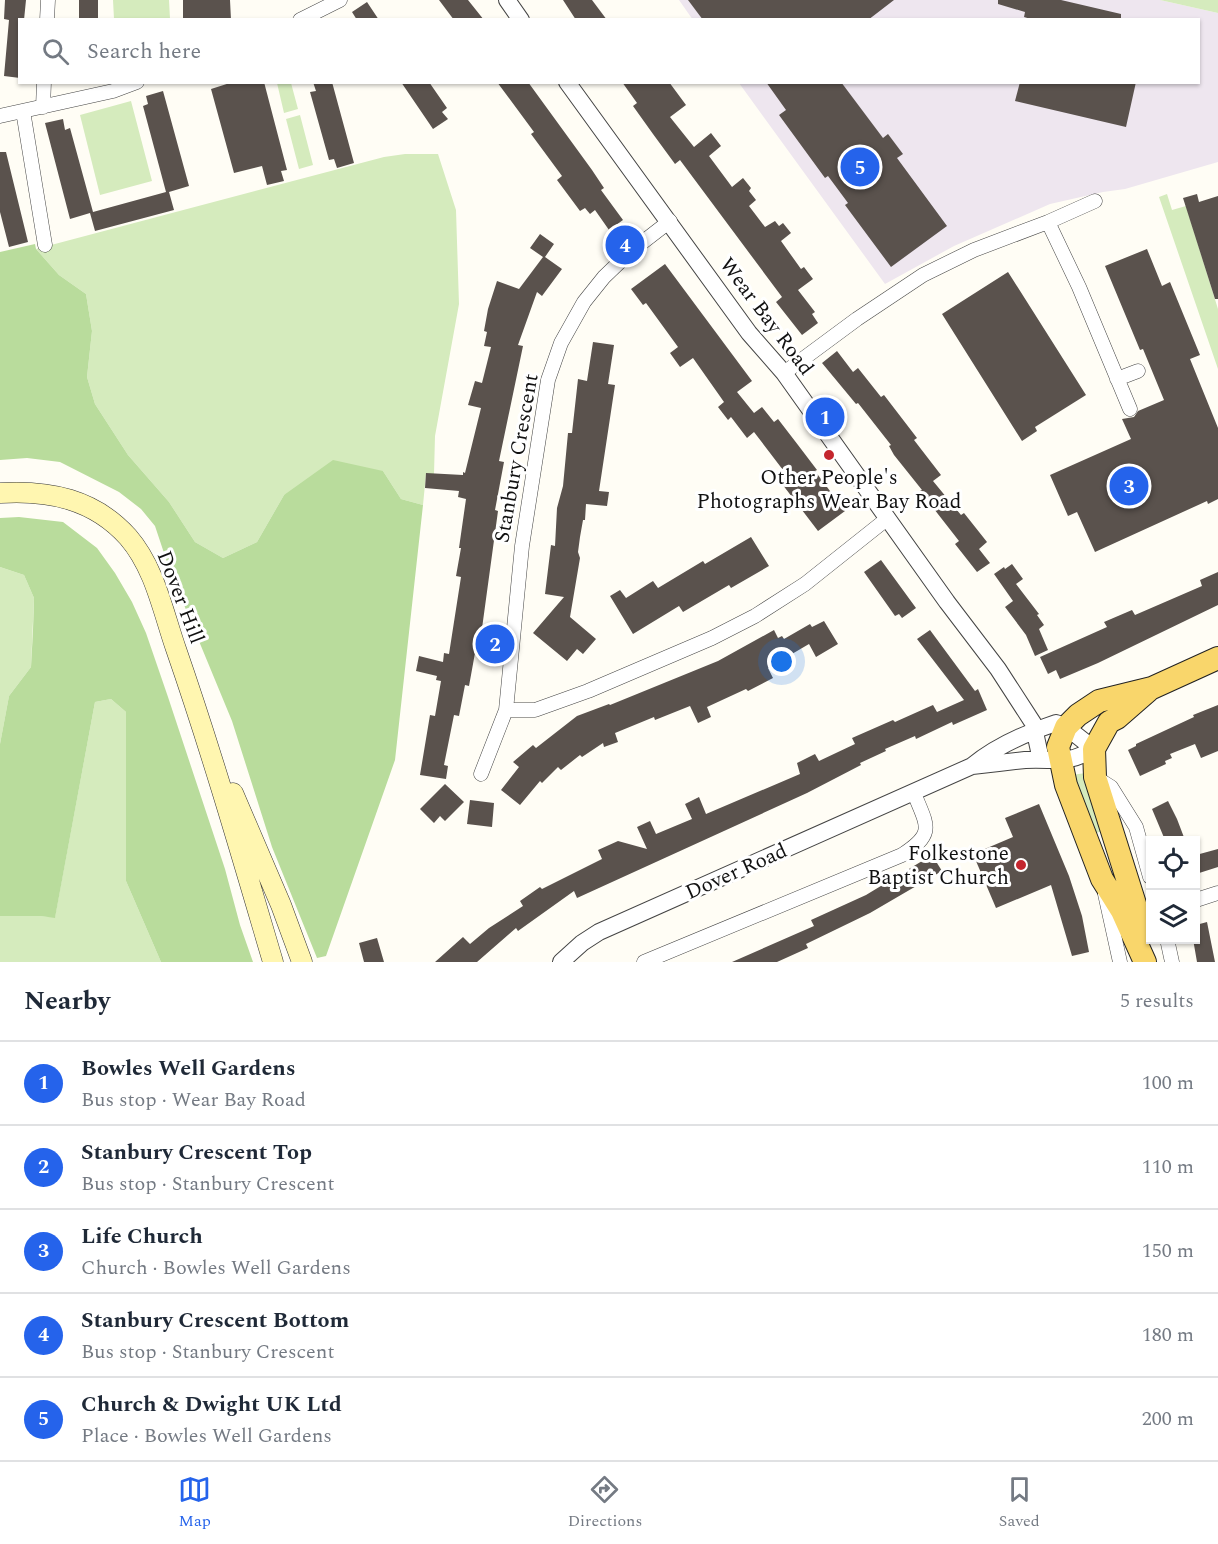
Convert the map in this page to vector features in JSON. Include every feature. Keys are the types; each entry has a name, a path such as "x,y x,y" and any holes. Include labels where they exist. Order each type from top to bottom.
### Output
{"main road":[{"name":"Dover Hill","path":"0,492 39,493 74,500 92,508 128,538 139,552 152,579 208,742 273,962"},
{"path":"1146,962 1122,911 1102,879 1066,785 1050,760 1066,728 1078,715 1099,701 1152,688 1218,658"},
{"path":"1146,962 1136,907 1095,777 1094,749 1109,722 1118,718 1152,688"},
{"name":"Dover Hill","path":"208,742 244,815 302,962"}],"street":[{"path":"47,18 48,0"},
{"path":"304,18 340,0"},
{"path":"507,0 520,18"},
{"path":"43,107 44,84"},
{"path":"0,116 113,91 132,84"},
{"name":"Wear Bay Road","path":"568,84 749,333 784,374 998,669 1028,713 1050,760"},
{"path":"23,111 45,245"},
{"path":"784,374 858,319 923,275 974,250 1048,222 1095,201"},
{"name":"Stanbury Crescent","path":"481,774 506,710 522,546 548,380 561,343 584,302 604,277 630,252 670,222"},
{"path":"1048,222 1079,287 1130,409"},
{"path":"1118,379 1138,371"},
{"path":"506,710 535,710 588,691 712,638 755,616 805,584 888,518"},
{"name":"Dover Road","path":"558,961 599,932 972,766 990,751 1035,729 1056,723 1066,728"},
{"path":"1066,728 1094,749"},
{"name":"Dover Road","path":"972,766 1079,758 1094,749"},
{"path":"1095,777 1111,787 1136,827 1146,863"},
{"path":"644,962 902,855 924,839 926,831 926,822 914,793"},
{"path":"1102,879 1120,962"},
{"path":"1200,899 1218,893"},
{"path":"1168,944 1172,962"}],"shaded area":[{"path":"679,0 1160,0 1218,13 1218,162 1125,189 1050,204 954,246 885,284 740,84 1200,84 1200,18 692,18"}],"green space":[{"path":"113,0 169,0 170,18 114,18"},
{"path":"1160,0 1218,0 1218,13"},
{"path":"277,84 291,84 298,109 284,113"},
{"path":"131,101 152,181 100,195 80,115"},
{"path":"300,115 313,165 299,169 286,119"},
{"path":"405,154 438,154 456,210 459,304 435,436 434,474 426,474 423,505 401,499 383,471 284,495 257,542 223,558 195,542 169,502 128,455 95,404 87,377 92,331 86,294 59,275 36,249 384,157"},
{"path":"1167,194 1172,210 1186,206 1218,309 1218,369 1159,197"},
{"path":"35,244 36,249 59,275 86,294 92,331 87,377 95,404 128,455 169,502 195,542 223,558 257,542 284,495 333,460 383,471 401,499 423,505 395,760 326,956 317,958 272,847 232,721 170,571 155,526 141,509 119,492 60,462 27,458 0,460 0,252"},
{"path":"19,517 63,522 97,548 132,602 146,633 168,697 253,962 161,962 126,881 126,712 111,699 95,702 55,918 0,916 0,744 9,696 31,667 33,630 34,598 24,575 0,567 0,518"},
{"path":"0,567 24,575 34,598 31,667 9,696 0,744"},
{"path":"111,699 126,712 126,881 161,962 0,962 0,916 55,917 95,702"},
{"path":"1086,773 1104,830 1092,835 1071,775"}],"building":[{"path":"5,0 26,0 24,18 18,18 18,78 4,76 9,20 4,19"},
{"path":"79,0 98,0 98,18 79,18"},
{"path":"183,0 230,0 231,18 183,18"},
{"path":"439,0 468,0 482,18 452,18"},
{"path":"563,0 592,0 606,18 575,18"},
{"path":"688,0 894,0 871,18 702,18"},
{"path":"998,0 1061,0 1121,14 1121,18 1027,18 1024,17 1025,12 998,4"},
{"path":"367,2 378,18 356,18 352,12"},
{"path":"227,84 265,84 287,170 281,171 284,181 267,185 262,166 234,173 211,89"},
{"path":"314,84 333,84 354,163 337,168 334,159 329,160 310,92 316,91"},
{"path":"402,84 430,84 447,108 442,112 448,119 433,129"},
{"path":"498,84 529,84 592,170 604,188 601,190 623,220 609,230 595,210 590,214 585,208 580,211 557,180 562,176 531,134 534,132"},
{"path":"623,84 670,84 686,105 670,117 694,147 711,133 721,146 709,156 732,187 743,178 751,188 749,191 756,200 749,206 765,227 775,221 779,226 783,223 791,233 781,241 801,269 804,267 813,279 798,290 815,312 812,314 818,323 802,335 776,302 782,297 680,160 675,164 633,106 637,103"},
{"path":"767,84 842,84 883,138 888,134 903,154 897,158 947,226 891,267 845,205 848,203 828,176 825,178 779,115 786,110"},
{"path":"1019,84 1136,84 1126,127 1015,101"},
{"path":"163,91 189,186 169,192 174,210 95,231 90,213 70,219 45,123 63,119 65,130 70,128 93,212 166,192 143,106 148,104 146,96"},
{"path":"0,152 6,152 28,242 9,247 0,212"},
{"path":"1197,194 1199,202 1218,196 1218,299 1215,299 1183,198"},
{"path":"540,234 554,244 545,257 562,269 542,296 537,292 518,345 523,346 499,461 504,462 495,510 498,511 480,643 477,642 469,686 465,685 459,716 454,715 444,765 448,766 446,779 420,775 430,715 435,716 441,681 436,680 437,676 416,671 419,656 443,662 444,653 449,654 461,577 456,576 466,499 458,497 459,491 425,488 426,473 463,475 463,472 465,473 481,408 468,405 475,381 482,383 491,347 484,346 488,309 497,281 519,289 543,257 530,248"},
{"path":"1147,249 1162,286 1170,282 1200,355 1190,359 1218,428 1218,499 1208,504 1207,501 1095,552 1077,512 1068,516 1050,475 1131,439 1122,419 1134,417 1138,411 1164,400 1143,349 1140,350 1105,266"},
{"path":"665,264 752,381 737,392 754,413 762,407 774,422 778,419 845,511 818,531 776,476 783,470 754,432 747,438 731,417 728,420 718,407 724,402 693,358 680,367 670,353 678,347 646,303 643,305 631,289"},
{"path":"1008,272 1086,395 1035,427 1037,431 1022,441 942,314"},
{"path":"593,342 614,345 608,384 615,385 599,491 609,492 607,506 586,504 570,617 596,639 583,654 577,649 567,661 533,633 564,597 545,594 551,545 555,546 557,508 563,486 568,433 572,433 578,379 587,381"},
{"path":"837,351 853,372 858,368 881,397 884,395 917,438 914,440 941,475 933,481 961,515 964,513 987,542 979,549 990,563 977,572 955,544 959,541 894,455 889,446 891,445 822,363"},
{"path":"751,537 769,566 731,588 729,585 683,612 679,606 633,634 610,596 620,590 626,598 653,581 658,588 703,561 705,564"},
{"path":"881,560 916,608 902,618 899,614 895,616 864,572"},
{"path":"1012,564 1023,579 1016,584 1039,614 1037,615 1044,625 1039,629 1048,650 1035,656 1026,635 1005,607 1013,601 994,574"},
{"path":"1218,572 1218,605 1060,679 1056,670 1048,674 1040,657 1107,627 1104,622 1132,610 1135,615 1202,586 1200,580"},
{"path":"824,621 838,644 816,657 809,644 768,668 773,678 748,691 746,689 707,707 711,717 698,723 690,706 655,720 654,717 615,733 618,742 604,747 603,743 582,757 580,755 561,770 558,767 542,783 540,781 520,805 501,790 519,767 513,762 533,745 536,748 577,716 718,661 774,630 778,638 782,636 784,639 810,624 812,627"},
{"path":"930,630 975,691 978,689 987,710 953,725 952,722 916,739 915,736 885,749 886,751 807,793 577,898 574,891 518,931 516,928 477,962 435,962 463,937 470,944 489,928 523,906 520,901 540,887 542,889 602,859 598,850 618,841 647,849 637,827 650,821 656,834 692,819 685,804 699,797 706,814 800,774 797,763 815,754 819,761 855,744 852,738 893,720 895,722 933,705 937,712 964,700 917,639"},
{"path":"1218,705 1218,751 1201,758 1195,744 1170,754 1172,758 1165,761 1166,764 1140,776 1128,750 1194,717 1193,715"},
{"path":"445,784 464,802 445,821 440,816 434,823 420,809"},
{"path":"470,800 494,803 492,827 467,824"},
{"path":"1168,801 1183,836 1163,836 1152,809"},
{"name":"Folkestone Baptist Church","path":"1039,804 1069,876 1082,916 1089,952 1072,956 1051,885 996,908 973,854 1013,837 1005,818"},
{"path":"1218,849 1218,867 1200,873 1200,854"},
{"path":"932,855 942,871 870,913 806,944 808,948 777,962 732,962 814,926 811,920 866,895"},
{"path":"1207,922 1215,962 1197,962 1194,944 1200,944 1200,924"},
{"path":"377,938 384,962 364,962 359,943"}],"place":[{"name":"Church & Dwight UK Ltd","path":"860,167"},
{"name":"Stanbury Crescent Bottom","path":"625,245"},
{"name":"Bowles Well Gardens","path":"825,417"},
{"name":"Other People's Photographs Wear Bay Road","path":"829,455"},
{"name":"Life Church","path":"1129,486"},
{"name":"Stanbury Crescent Top","path":"495,644"},
{"name":"Folkestone Baptist Church","path":"1021,865"}]}
